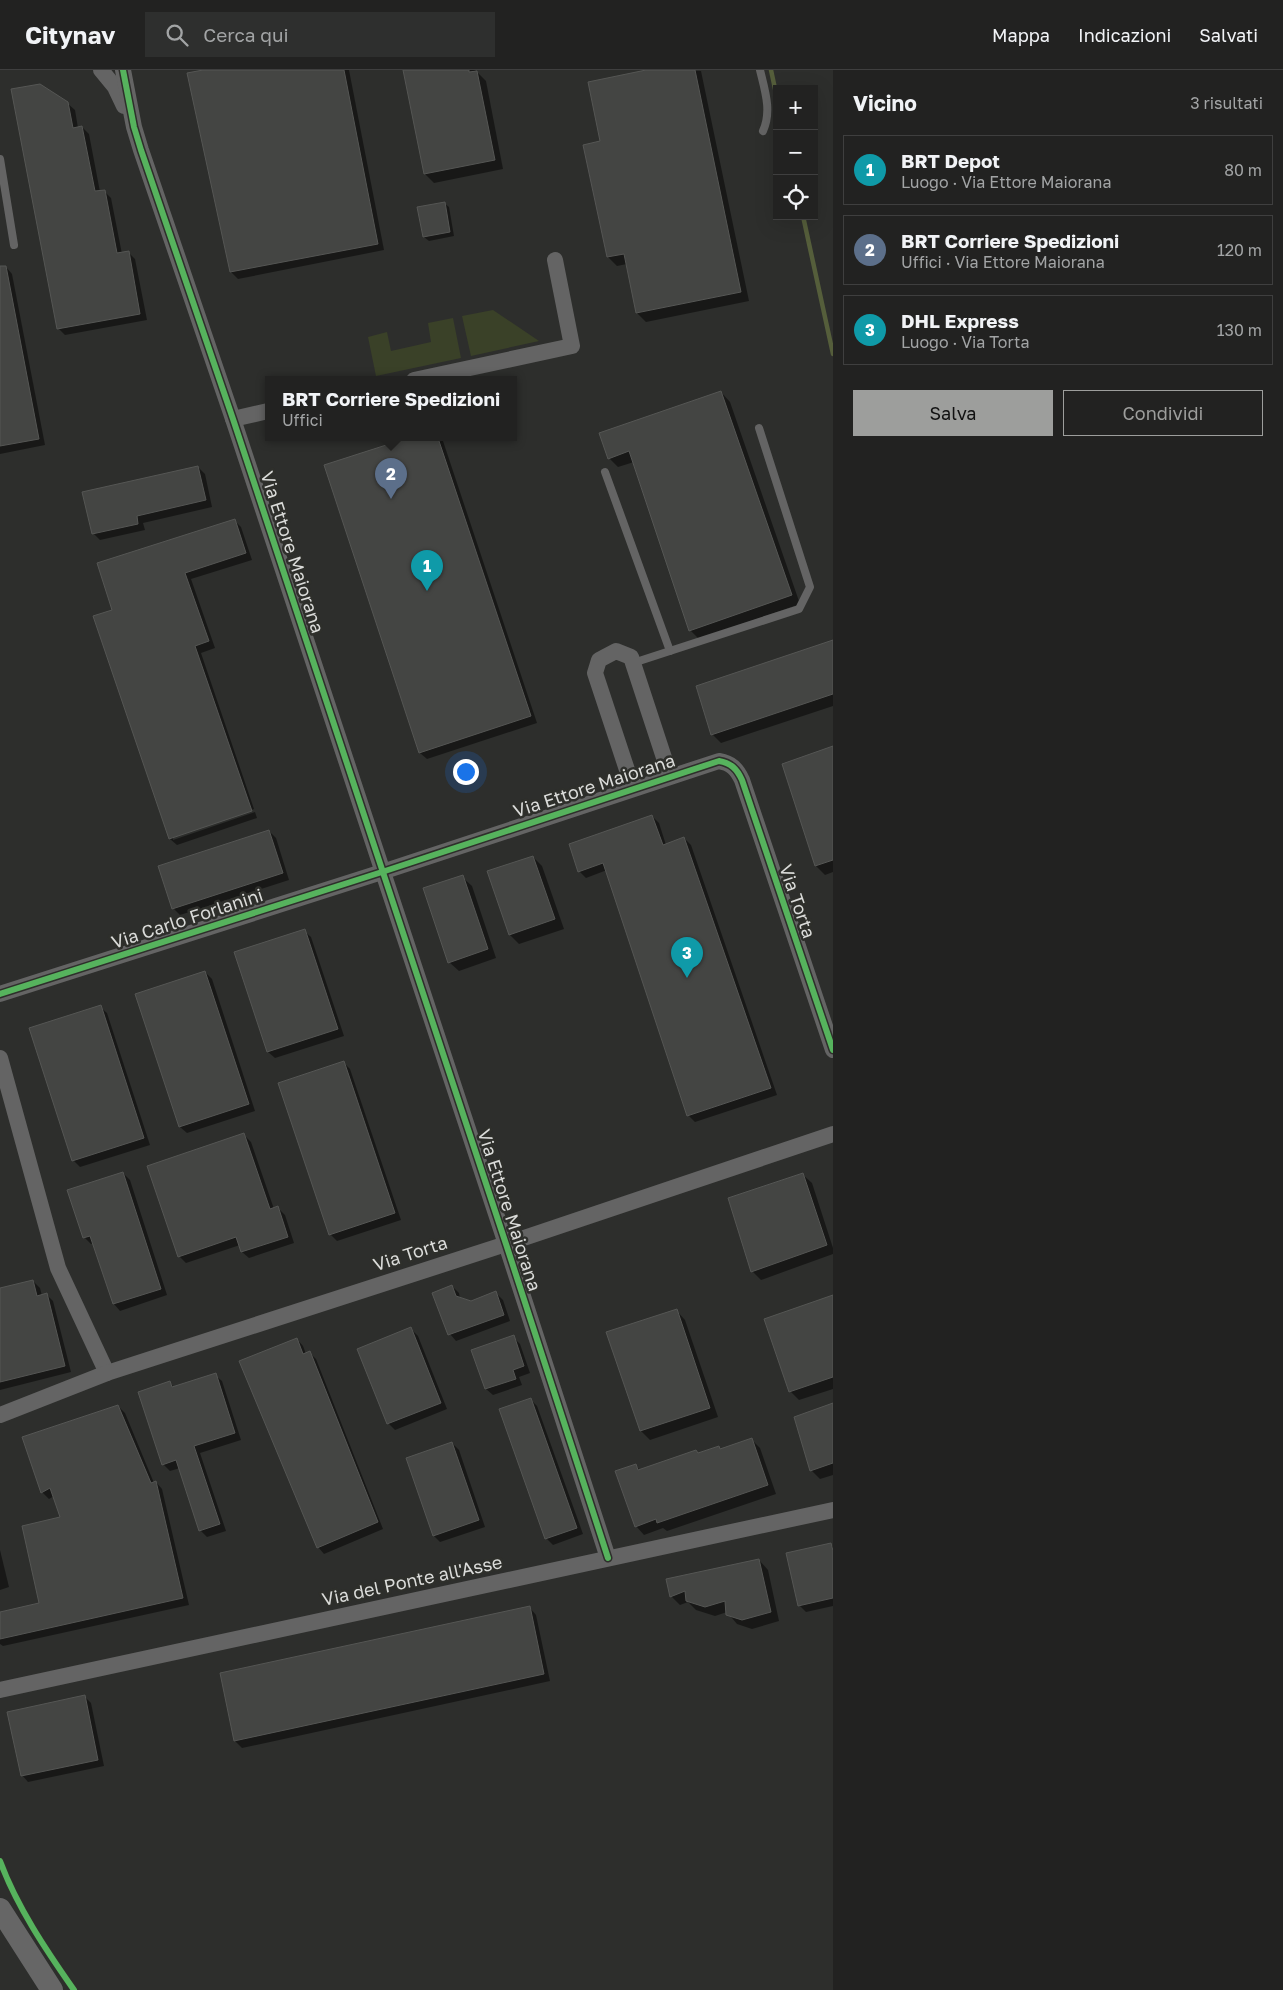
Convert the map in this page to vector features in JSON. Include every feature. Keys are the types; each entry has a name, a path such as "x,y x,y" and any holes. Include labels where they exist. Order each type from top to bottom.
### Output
{"main road":[{"path":"0,1910 52,1990"}],"street":[{"name":"Via Ettore Maiorana","path":"101,70 114,87 134,127"},
{"name":"Via Ettore Maiorana","path":"123,70 134,127 233,419 608,1558"},
{"path":"433,376 572,346 555,260"},
{"path":"233,419 265,412"},
{"name":"Via Ettore Maiorana","path":"633,788 595,673 599,660 616,651 631,657 670,776"},
{"name":"Via Ettore Maiorana","path":"382,872 719,760 730,764"},
{"name":"Via Torta","path":"730,764 742,780 833,1050"},
{"name":"Via Carlo Forlanini","path":"0,994 382,872"},
{"path":"0,1058 58,1268 107,1373"},
{"name":"Via Torta","path":"0,1415 107,1373 506,1244 833,1134"},
{"name":"Via del Ponte all'Asse","path":"0,1690 833,1510"}],"lane":[{"path":"760,70 768,108 768,121 763,131"},
{"path":"0,159 14,245"},
{"path":"633,663 799,608 810,587 759,428"},
{"path":"605,472 670,651"}],"green space":[{"path":"493,310 539,341 471,356 462,316"},
{"path":"453,318 461,358 376,376 368,337 387,332 391,351 431,342 428,323"}],"building":[{"path":"203,70 344,70 378,244 230,272 187,73"},
{"path":"403,70 477,71 495,160 424,174"},
{"path":"646,70 695,70 741,292 636,313 624,254 607,257 583,145 600,141 588,82"},
{"path":"40,84 68,102 73,128 82,126 95,191 105,190 117,253 129,251 140,314 57,329 11,89"},
{"path":"445,202 450,232 423,237 417,207"},
{"path":"0,266 6,266 39,439 0,446"},
{"path":"721,391 792,595 689,631 629,451 608,459 599,433"},
{"path":"399,441 439,441 531,716 419,753 324,465"},
{"path":"198,466 206,500 137,516 138,524 92,534 82,492"},
{"path":"235,519 246,553 185,573 209,641 195,646 252,811 169,839 93,616 112,610 97,563"},
{"path":"833,640 833,694 711,735 696,686"},
{"path":"833,746 833,860 815,866 782,764"},
{"path":"652,815 663,845 684,837 771,1088 687,1116 603,863 578,872 569,844"},
{"path":"269,830 283,873 172,909 158,866"},
{"path":"533,856 555,919 509,935 487,871"},
{"path":"463,875 488,949 448,963 423,888"},
{"path":"305,929 338,1029 267,1052 234,952"},
{"path":"205,971 249,1104 179,1127 135,994"},
{"path":"101,1005 144,1138 72,1161 29,1028"},
{"path":"344,1061 395,1213 329,1235 278,1083"},
{"path":"244,1133 270,1209 278,1206 288,1237 241,1252 236,1237 178,1257 147,1166"},
{"path":"123,1172 161,1289 113,1304 90,1236 83,1238 67,1190"},
{"path":"803,1173 827,1245 751,1272 728,1198"},
{"path":"33,1280 37,1296 47,1293 65,1366 0,1382 0,1288"},
{"path":"452,1285 456,1296 471,1301 496,1291 504,1315 448,1335 432,1293"},
{"path":"833,1295 833,1377 789,1392 764,1319"},
{"path":"677,1309 710,1408 640,1431 606,1332"},
{"path":"411,1327 441,1403 387,1424 357,1349"},
{"path":"514,1335 524,1366 513,1370 516,1379 485,1389 471,1350"},
{"path":"297,1338 303,1354 310,1351 378,1522 317,1548 239,1361"},
{"path":"216,1373 235,1433 194,1446 220,1524 199,1531 176,1460 162,1465 138,1392 170,1381 172,1387"},
{"path":"531,1398 577,1528 545,1539 499,1409"},
{"path":"833,1403 833,1463 810,1471 794,1417"},
{"path":"118,1405 151,1483 156,1481 183,1598 0,1639 0,1612 39,1603 22,1526 60,1517 50,1488 41,1493 22,1437"},
{"path":"752,1438 768,1485 657,1523 656,1519 635,1527 615,1471 636,1464 638,1470 696,1450 698,1453 719,1446 720,1449"},
{"path":"452,1442 479,1520 433,1536 406,1458"},
{"path":"831,1543 833,1551 833,1598 798,1606 786,1553"},
{"path":"759,1559 771,1612 742,1620 726,1615 725,1601 705,1607 686,1601 685,1591 670,1597 666,1579"},
{"path":"530,1606 544,1674 234,1741 220,1673"},
{"path":"85,1695 98,1760 21,1776 7,1712"}],"waterway":[{"path":"771,70 774,85"},
{"path":"804,220 833,354"}],"cycle path":[{"path":"123,70 134,127 141,150 233,419 608,1558"},
{"path":"0,994 382,872 719,761 733,767 742,780 833,1050"},
{"path":"0,1861 24,1911 43,1944 74,1990"}],"place":[{"name":"BRT Corriere Spedizioni","path":"391,499"},
{"name":"BRT Depot","path":"427,591"},
{"name":"DHL Express","path":"687,978"}]}
